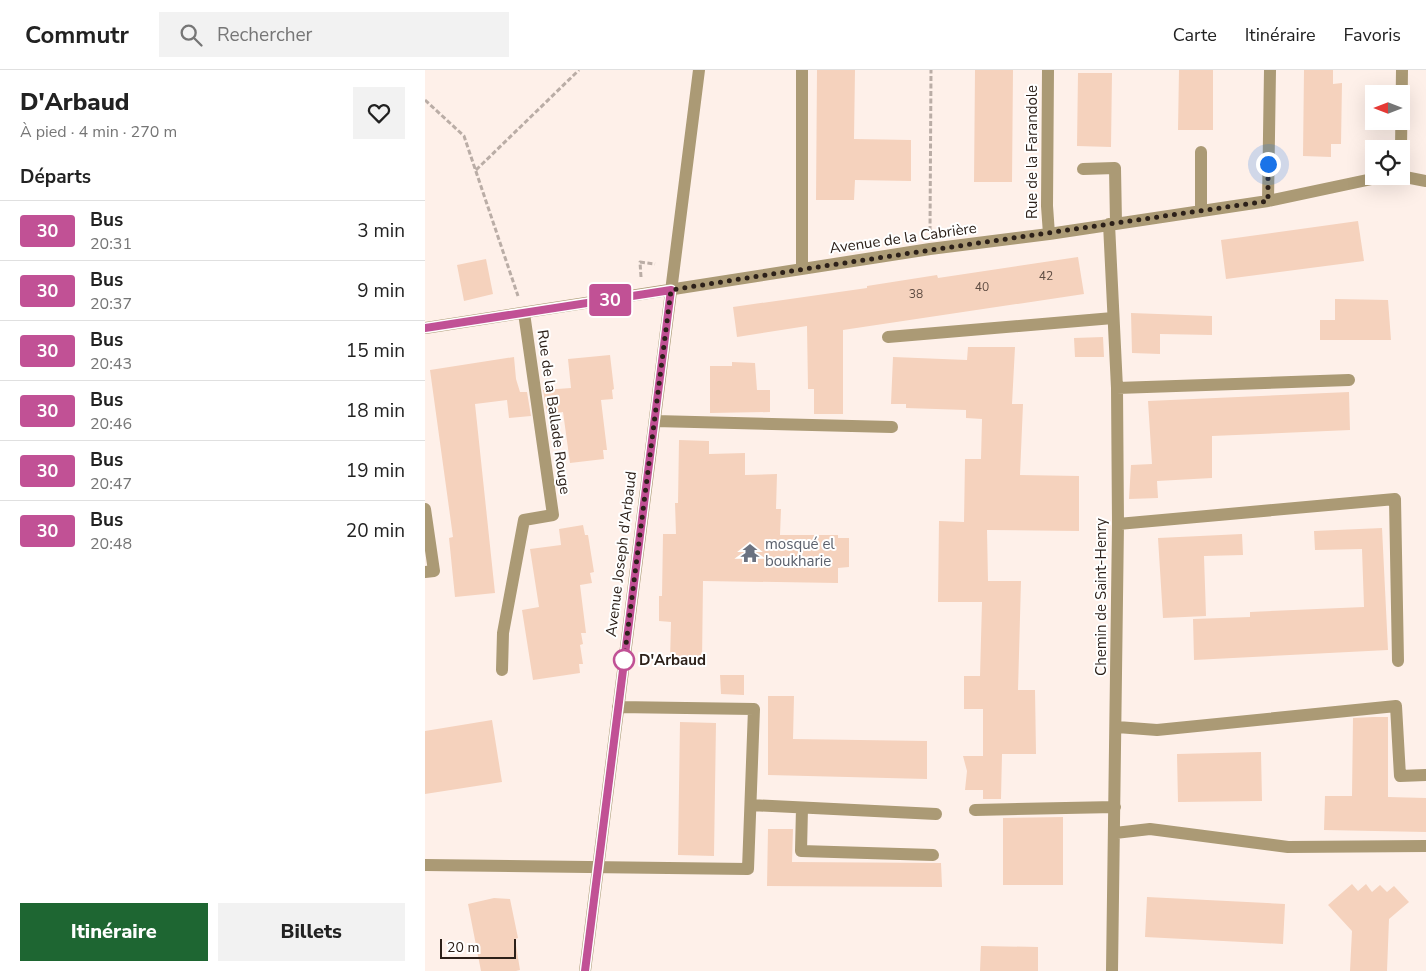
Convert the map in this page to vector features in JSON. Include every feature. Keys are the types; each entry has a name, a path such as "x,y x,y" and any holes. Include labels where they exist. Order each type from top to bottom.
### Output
{"street":[{"name":"Avenue Joseph d'Arbaud","path":"585,971 699,70"},
{"path":"802,70 802,269"},
{"name":"Rue de la Farandole","path":"1048,70 1047,206 1049,234"},
{"path":"1268,201 1270,70"},
{"path":"1401,140 1402,70"},
{"path":"1201,152 1201,211"},
{"name":"Chemin de Saint-Henry","path":"1083,169 1115,168 1113,318 1117,388 1118,524 1117,727 1112,971"},
{"path":"1410,178 1426,181"},
{"name":"Avenue de la Cabrière","path":"425,328 930,249 1049,234 1268,201 1365,180"},
{"name":"Rue de la Ballade Rouge","path":"502,670 503,633 524,520 553,515 523,313"},
{"path":"888,337 1113,318"},
{"path":"1117,388 1349,380"},
{"path":"655,421 892,427"},
{"path":"1118,524 1395,499 1398,661"},
{"path":"425,509 434,571 425,572"},
{"path":"1117,727 1157,730 1396,706 1400,776 1426,775"},
{"path":"425,865 748,870 754,709 619,707"},
{"path":"751,805 936,814"},
{"path":"975,810 1115,807"},
{"path":"802,808 801,851 933,854"},
{"path":"1115,833 1150,829 1288,847 1426,846"}],"path":[{"path":"476,170 579,70"},
{"path":"930,249 931,70"},
{"name":"Rue de la Ballade Rouge","path":"425,100 464,136 523,313"}],"building":[{"path":"817,70 855,70 854,139 911,140 911,181 855,180 854,200 816,200"},
{"path":"975,70 1013,70 1012,182 974,182"},
{"path":"1179,70 1213,70 1213,130 1178,130"},
{"path":"1304,70 1333,70 1333,84 1342,83 1341,144 1331,144 1331,157 1303,156"},
{"path":"1078,73 1112,73 1111,147 1077,146"},
{"path":"1358,221 1364,261 1226,279 1221,240"},
{"path":"1078,257 1084,294 843,330 843,414 814,414 814,389 808,389 807,326 737,337 733,307 867,288 867,286 937,275 938,278"},
{"path":"486,259 493,294 464,301 457,265"},
{"path":"1335,299 1388,300 1391,340 1320,340 1320,320 1335,320"},
{"path":"1131,313 1212,316 1212,335 1160,334 1160,354 1132,353"},
{"path":"1103,337 1104,357 1075,357 1074,338"},
{"path":"968,347 1015,347 1012,404 1023,404 1020,475 1079,476 1079,531 987,530 988,581 1021,581 1018,690 1035,690 1036,754 1002,754 1001,799 983,799 983,790 965,790 967,771 963,756 983,756 983,709 964,709 964,676 980,676 982,602 938,602 939,521 964,522 965,459 981,459 982,419 966,418 966,410 906,408 906,404 891,404 893,357 967,360"},
{"path":"610,355 614,389 612,390 613,399 601,400 607,450 603,450 604,459 570,463 563,412 547,414 543,390 571,388 568,359"},
{"path":"514,357 516,379 520,392 527,392 531,416 509,418 507,400 475,404 495,593 455,597 449,538 453,537 430,370"},
{"path":"732,362 755,363 757,390 770,390 770,412 710,413 710,366 732,366"},
{"path":"1349,392 1350,430 1212,436 1212,478 1157,481 1158,498 1129,499 1131,465 1152,464 1148,401"},
{"path":"679,440 709,441 709,454 745,453 745,475 777,474 776,509 781,509 780,535 838,535 838,538 849,538 849,567 838,568 838,583 703,581 702,662 670,661 671,622 659,621 659,596 662,596 663,534 676,534 675,503 678,503"},
{"path":"583,525 585,535 588,535 594,572 590,573 592,583 580,585 586,633 581,633 583,644 580,645 583,664 579,664 580,673 533,680 522,610 539,607 530,549 561,545 559,529"},
{"path":"1382,528 1388,650 1194,660 1193,619 1250,617 1250,612 1364,607 1362,549 1315,550 1314,531"},
{"path":"1242,534 1243,555 1204,556 1206,616 1163,618 1158,538"},
{"path":"720,675 744,675 744,695 721,694"},
{"path":"768,696 794,696 793,739 927,741 927,779 768,775"},
{"path":"1388,717 1388,797 1426,798 1426,832 1324,830 1325,796 1352,796 1353,718"},
{"path":"492,720 502,782 425,794 425,731"},
{"path":"680,722 716,723 714,856 678,855"},
{"path":"1261,752 1262,801 1178,802 1177,754"},
{"path":"1063,817 1063,885 1003,885 1003,818"},
{"path":"768,829 793,829 792,862 941,863 942,887 767,886"},
{"path":"1352,884 1358,891 1366,884 1372,892 1380,885 1387,892 1394,886 1409,902 1389,919 1387,971 1350,971 1352,931 1328,905"},
{"path":"1147,897 1285,904 1283,944 1145,937"},
{"path":"494,898 510,899 518,938 515,939 520,970 481,971 468,904"},
{"path":"981,946 1038,947 1038,971 980,971"}],"bus line":[{"name":"30","path":"425,328 671,290 585,971"}],"place":[{"name":"mosqué el boukharie","path":"750,553"},
{"name":"D'Arbaud","path":"624,660"}],"route":[{"path":"624,660 671,290 930,249 1049,234 1268,201 1268,164"}]}
